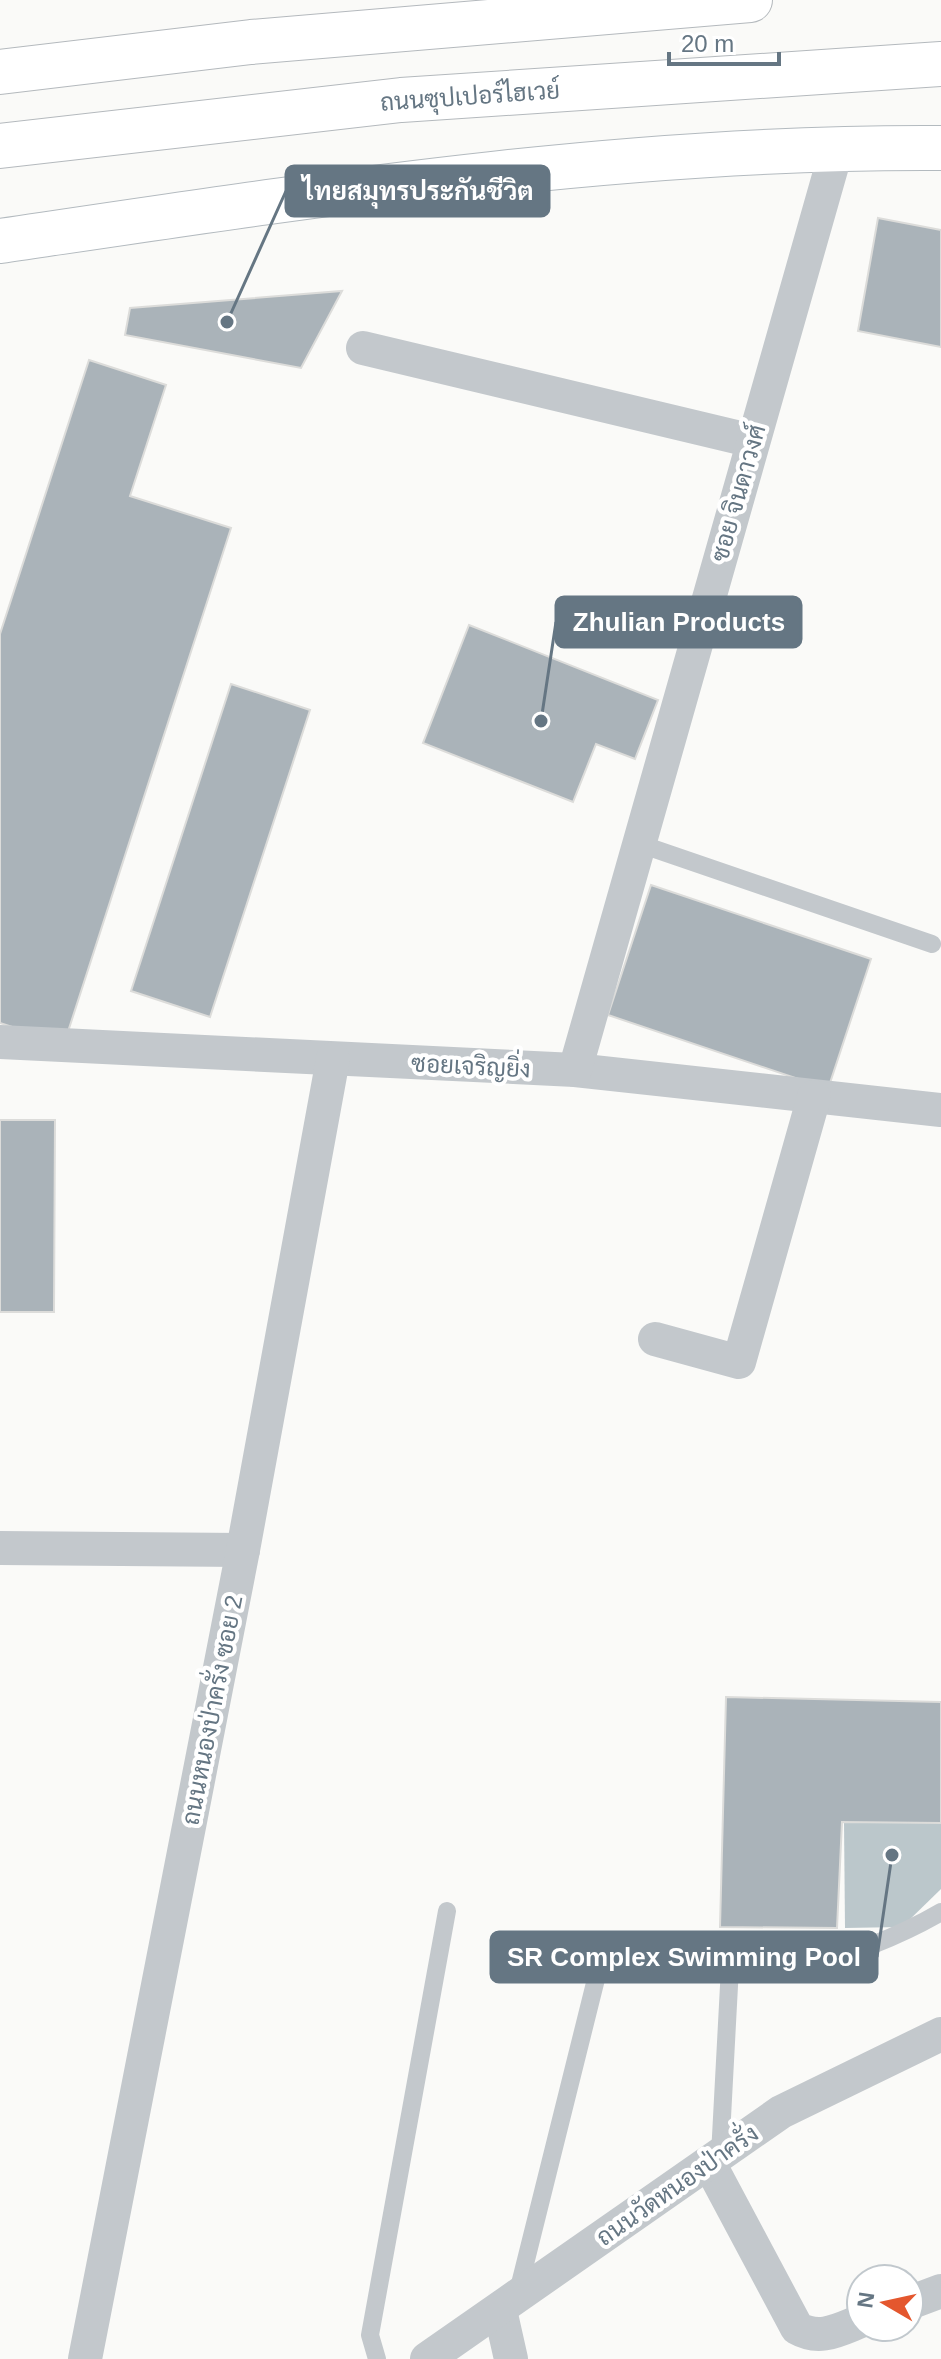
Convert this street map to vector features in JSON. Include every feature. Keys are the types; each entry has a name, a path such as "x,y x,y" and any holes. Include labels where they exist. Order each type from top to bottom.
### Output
{"main road":[{"path":"0,72 251,42 750,0"},
{"name":"ถนนซุปเปอร์ไฮเวย์","path":"0,146 401,100 941,64"},
{"path":"0,241 424,180 837,148 941,148"}],"street":[{"name":"ซอย จินดาวงศ์","path":"575,1070 837,148"},
{"path":"363,348 753,441"},
{"name":"ซอยเจริญยิ่ง","path":"0,1042 575,1070 941,1110"},
{"name":"ถนนหนองป่าครั่ง ซอย 2","path":"85,2359 243,1550 333,1059"},
{"path":"655,1339 739,1362 814,1097"},
{"path":"0,1548 243,1550"},
{"name":"ถนนวัดหนองป่าครั่ง","path":"427,2359 781,2112 941,2034"},
{"path":"715,2159 797,2328 808,2334 824,2335 845,2327"},
{"path":"508,2304 511,2359"}],"lane":[{"path":"640,844 932,944"},
{"path":"377,2359 370,2335 447,1911"},
{"path":"508,2304 602,1955 730,1967 801,1966 903,1934 941,1912"},
{"path":"715,2159 730,1967"}],"shaded area":[{"path":"941,1821 941,1889 902,1927 845,1928 844,1822"}],"building":[{"path":"878,218 941,230 941,347 858,331"},
{"path":"342,291 301,368 125,335 130,308"},
{"path":"89,360 166,385 130,496 231,528 64,1044 0,1023 0,634"},
{"path":"469,625 658,700 635,759 596,744 573,802 423,743"},
{"path":"231,684 310,710 210,1017 131,991"},
{"path":"651,885 871,959 828,1089 608,1015"},
{"path":"0,1120 55,1120 54,1312 0,1312"},
{"path":"726,1697 941,1702 941,1823 842,1822 837,1928 720,1927"}],"place":[{"name":"ไทยสมุทรประกันชีวิต","path":"227,322"},
{"name":"Zhulian Products","path":"541,721"},
{"name":"SR Complex Swimming Pool","path":"892,1855"}]}
